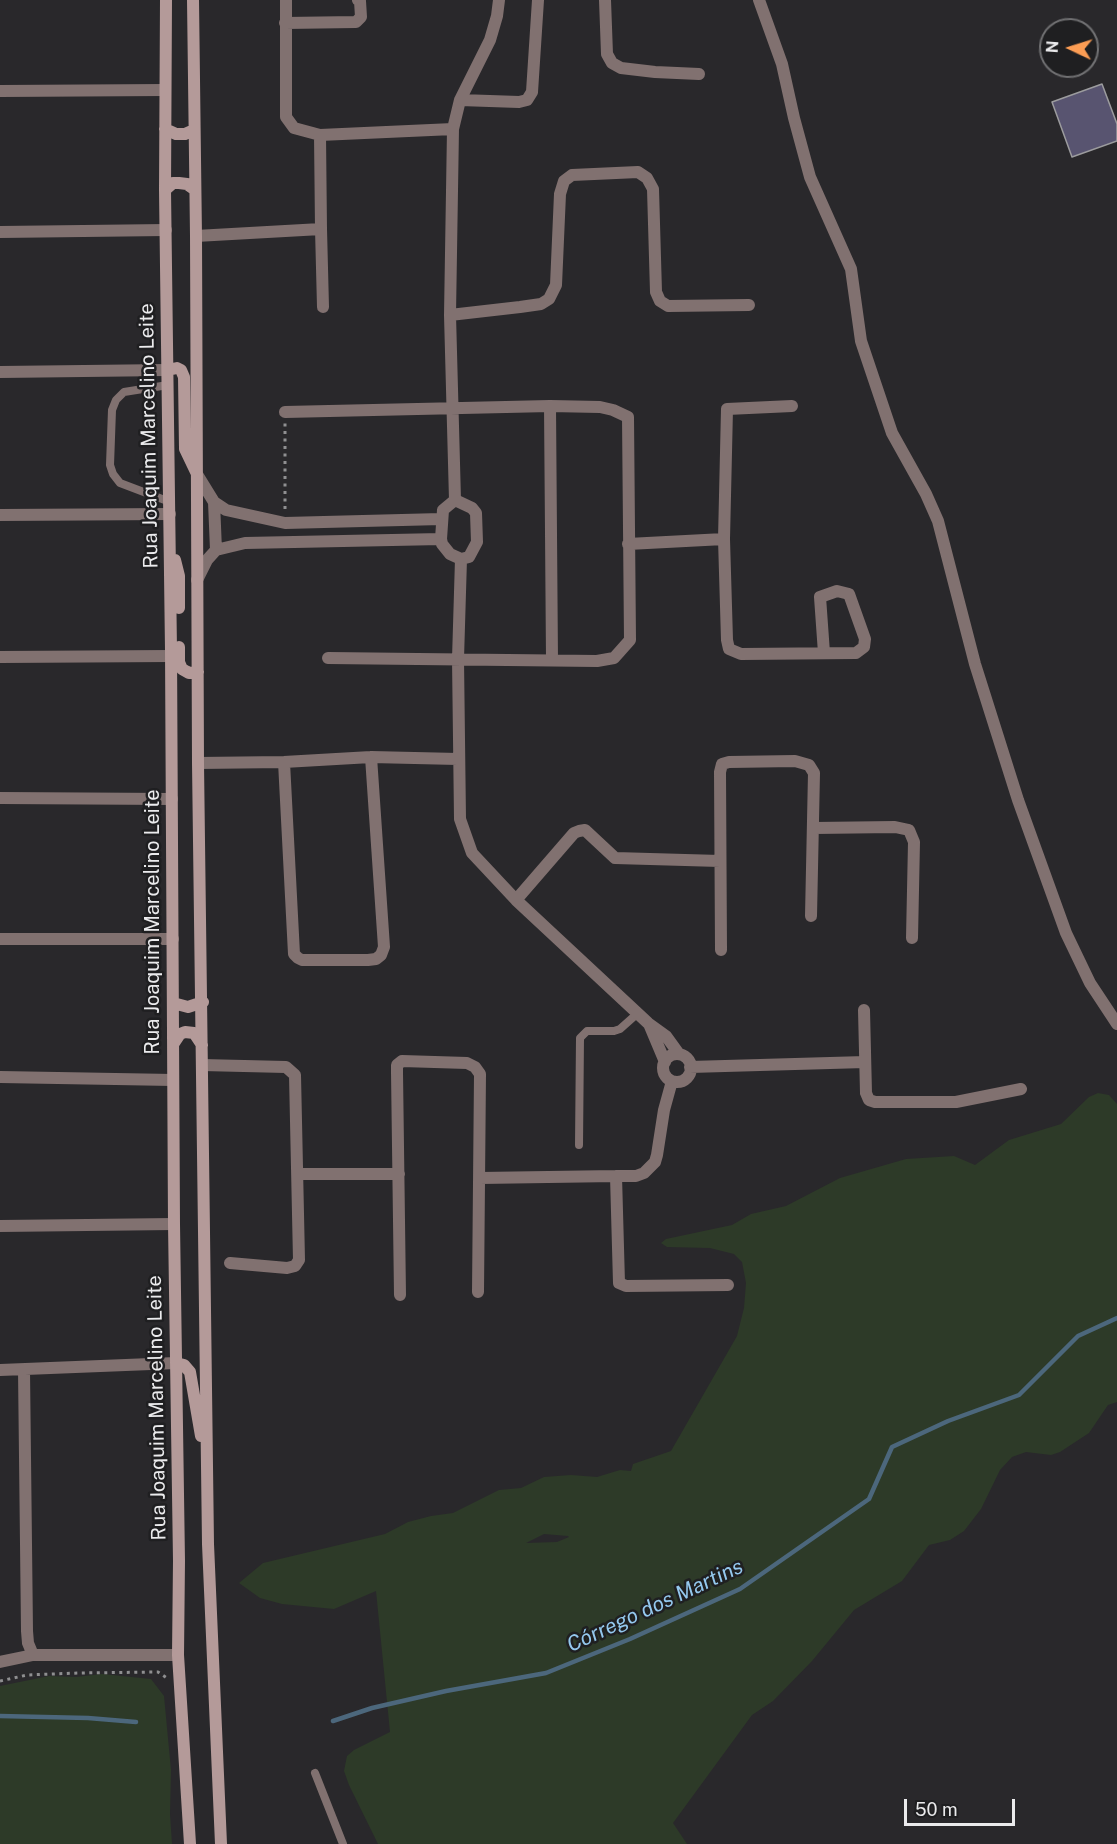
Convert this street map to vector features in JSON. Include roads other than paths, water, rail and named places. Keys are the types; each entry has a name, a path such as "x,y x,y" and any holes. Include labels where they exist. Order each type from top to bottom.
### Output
{"main road":[{"name":"Rua Joaquim Marcelino Leite","path":"166,0 165,190 170,508 178,1655 190,1844"},
{"path":"193,0 198,476 198,763 208,1544 221,1844"},
{"path":"165,129 176,134 194,130"},
{"path":"165,190 173,183 188,184 194,189"},
{"path":"168,370 177,368 181,370 184,377 185,450 198,476"},
{"path":"170,545 179,576 179,662 182,669 189,673 198,672"},
{"path":"173,1003 188,1007 202,1002"},
{"path":"174,1043 180,1034 185,1032 194,1033 202,1045"},
{"path":"176,1363 184,1365 190,1372 199,1428 207,1457"}],"street":[{"path":"286,0 286,117 294,128 320,135 453,129"},
{"path":"285,23 356,22 361,17 358,0"},
{"path":"455,500 472,508 476,513 477,542 469,557 461,559 450,554 441,539 441,519 444,510 455,500 450,315 453,129 460,100 490,40 499,0"},
{"path":"460,100 519,102 527,100 532,92 538,0"},
{"path":"605,0 607,54 612,63 621,68 699,74"},
{"path":"759,0 782,64 810,177 850,269 861,341 892,433 926,494 938,521 975,664 1018,800 1066,933 1090,983 1117,1024"},
{"path":"0,91 165,90"},
{"path":"320,135 323,307"},
{"path":"450,315 541,304 549,299 556,285 560,194 564,181 572,175 638,172 646,178 653,189 656,292 660,302 668,306 749,305"},
{"path":"196,236 321,229"},
{"path":"0,231 166,230"},
{"path":"0,372 168,370"},
{"path":"550,406 552,660"},
{"path":"285,412 550,406 600,407 628,417 630,640 614,658 597,661 328,658"},
{"path":"792,406 727,409 724,539 727,640 729,649 741,654 856,653 864,647 865,639 849,594 837,591 820,597 824,653"},
{"path":"198,476 214,502 226,510 285,523 441,519"},
{"path":"214,502 216,550"},
{"path":"0,515 170,508"},
{"path":"197,581 207,560 216,550 245,543 441,539"},
{"path":"628,544 724,539"},
{"path":"461,559 458,659 459,819 472,853 516,900 648,1023 666,1036 679,1054 687,1058 690,1067 688,1076 676,1081 664,1110 655,1162 644,1173 636,1176 480,1178"},
{"path":"0,657 171,656"},
{"path":"198,763 284,762 371,757 458,759"},
{"path":"284,762 294,954 302,960 368,960 376,959 381,955 384,947 371,757"},
{"path":"721,950 720,772 722,764 795,761 809,765 814,773 811,916"},
{"path":"0,798 172,798"},
{"path":"814,828 896,826 909,830 914,842 912,938"},
{"path":"516,900 574,833 579,831 585,830 615,858 720,861"},
{"path":"0,939 173,939"},
{"path":"864,1010 866,1093 869,1100 875,1102 956,1102 1021,1089"},
{"path":"648,1023 665,1062 664,1071 676,1081"},
{"path":"665,1062 670,1056 679,1054"},
{"path":"400,1295 397,1065 402,1061 466,1063 475,1067 480,1074 478,1292"},
{"path":"690,1067 865,1062"},
{"path":"202,1065 286,1067 295,1075 299,1174 299,1260 295,1266 287,1268 230,1263"},
{"path":"0,1077 173,1080"},
{"path":"299,1174 399,1174"},
{"path":"616,1176 619,1283 626,1286 728,1285"},
{"path":"0,1226 174,1224"},
{"path":"0,1370 176,1363"},
{"path":"24,1370 27,1631 28,1643 33,1655"},
{"path":"0,1662 33,1655 178,1655"}],"lane":[{"path":"168,385 124,392 116,399 112,410 110,465 120,483 170,508"},
{"path":"579,1145 580,1038 587,1031 620,1029 638,1013"},
{"path":"315,1773 343,1844"}],"waterway":[{"name":"Córrego dos Martins","path":"333,1721 372,1708 446,1691 546,1673 630,1639 740,1589 869,1499 892,1447 948,1421 1019,1395 1078,1336 1117,1318"},
{"name":"Córrego dos Martins","path":"0,1716 88,1718 136,1722"}]}
